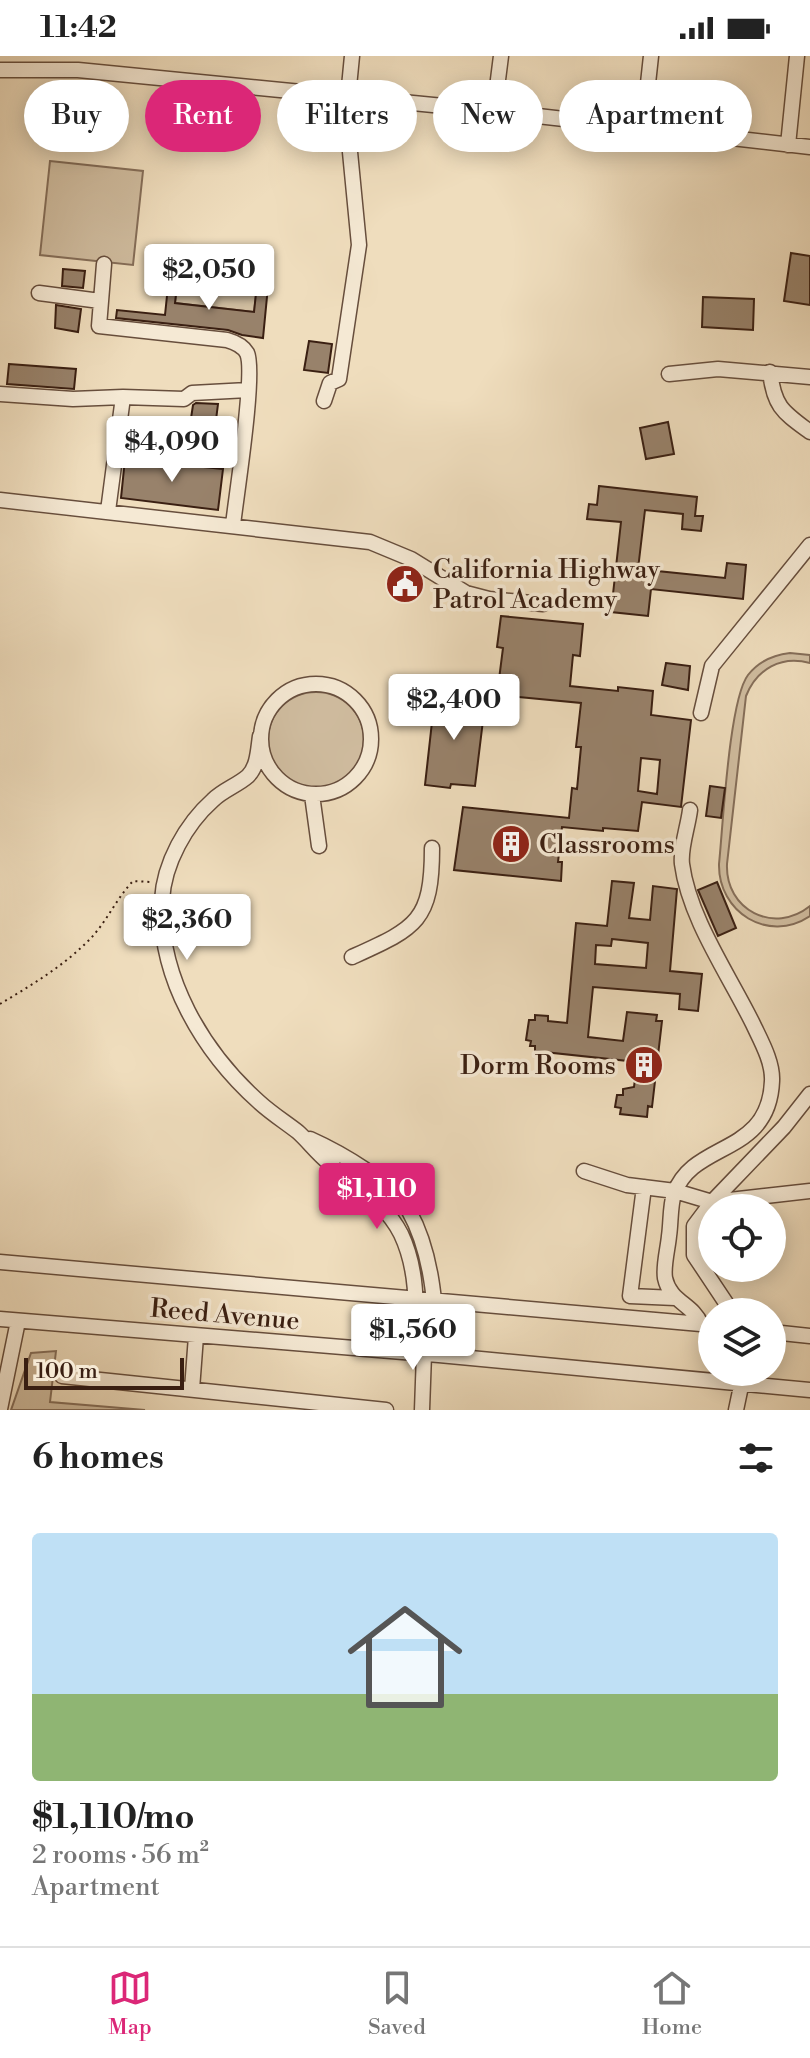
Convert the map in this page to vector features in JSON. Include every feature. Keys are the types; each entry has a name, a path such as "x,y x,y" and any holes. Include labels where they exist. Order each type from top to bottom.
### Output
{"street":[{"path":"350,80 352,56"},
{"path":"498,80 501,56"},
{"path":"648,80 651,56"},
{"path":"788,145 797,56"},
{"path":"0,70 78,70 277,90"},
{"path":"752,141 810,147"},
{"path":"324,401 330,383 339,379 359,245 350,152"},
{"path":"104,264 99,326 227,340 242,347 247,354 248,390 233,525"},
{"path":"39,293 100,301"},
{"path":"669,374 718,369 810,377"},
{"path":"770,372 778,406 810,432"},
{"path":"0,394 73,399 184,399 192,393 248,390"},
{"path":"108,511 123,397"},
{"path":"0,500 370,542 411,559 466,593 489,599 543,604"},
{"path":"701,713 712,666 810,545"},
{"path":"250,775 267,776 297,792 312,795 332,792 350,783 367,760 370,730 358,704 333,687 315,684 297,687 281,696 269,710 260,736 257,761 250,775 214,799 195,819 181,840 164,883 162,934 169,967 181,997 207,1042 228,1070 326,1161 384,1207 400,1231 414,1274 426,1354"},
{"path":"260,736 265,763 283,784"},
{"path":"312,795 319,846"},
{"path":"690,810 681,861 685,876 704,929 765,1051 773,1077 767,1106 753,1130 693,1167 675,1191 664,1276 675,1298 698,1315"},
{"path":"352,957 395,936 425,909 432,884 432,848"},
{"path":"720,1194 804,1113 810,1094"},
{"path":"299,1133 336,1151 377,1178 408,1208 423,1242 434,1300 422,1410"},
{"path":"584,1171 627,1185 675,1191 698,1198"},
{"path":"644,1187 630,1296 675,1298"},
{"path":"783,1194 810,1191"},
{"path":"698,1221 694,1226 694,1255 698,1261"},
{"path":"0,1262 698,1324"},
{"name":"Reed Avenue","path":"0,1319 698,1375"},
{"path":"0,1409 18,1321"},
{"path":"786,1333 810,1336"},
{"path":"192,1389 196,1336"},
{"path":"62,1376 386,1410"},
{"path":"736,1410 742,1386"},
{"name":"Reed Avenue","path":"786,1386 810,1390"}],"path":[{"path":"0,1004 38,981 87,942 108,917 120,894 133,881 164,883"}],"shaded area":[{"path":"50,161 143,171 133,265 40,255"},
{"path":"180,262 259,270 254,312 175,303"},
{"path":"790,653 810,655 810,663 789,661 771,666 757,678 746,696 727,864 734,894 754,913 767,918 782,918 810,906 810,916 794,924 762,925 736,909 721,881 719,864 725,794 741,689 756,666 772,657"},
{"path":"307,692 325,692 343,700 356,713 364,731 361,759 343,780 325,788 307,788 289,780 276,767 268,749 268,731 276,713 289,700"},
{"path":"56,1351 50,1402 145,1410 11,1410 31,1353"}],"building":[{"path":"791,253 810,256 810,305 784,301"},
{"path":"170,267 179,268 175,303 254,312 258,275 269,276 263,338 228,330 116,318 117,310 165,315"},
{"path":"63,269 85,271 83,288 62,286"},
{"path":"703,297 754,299 753,330 702,327"},
{"path":"56,305 81,309 78,332 55,328"},
{"path":"309,341 332,344 328,373 304,370"},
{"path":"9,364 76,369 74,389 7,384"},
{"path":"196,403 218,404 215,428 222,429 220,442 133,432 134,419 190,425"},
{"path":"668,422 674,454 646,459 640,428"},
{"path":"125,459 223,469 218,510 121,498"},
{"path":"599,486 697,497 695,516 703,516 701,531 682,529 683,514 645,510 638,569 725,578 727,563 746,565 743,599 651,589 648,616 611,612 621,522 587,519 589,504 597,505"},
{"path":"501,616 583,624 580,656 573,655 570,686 653,691 651,715 691,720 681,807 642,802 638,831 562,827 558,862 562,862 561,881 454,870 463,807 569,818 572,788 577,789 581,747 576,747 581,703 497,695 503,648 497,647","holes":["641,758 660,760 657,794 638,791"]},
{"path":"666,663 690,666 688,690 662,685"},
{"path":"435,695 460,697 459,701 485,704 475,786 451,784 450,788 425,785"},
{"path":"710,786 725,788 721,818 706,816"},
{"path":"612,881 634,883 629,918 650,920 653,886 677,889 670,971 702,974 698,1011 679,1009 680,994 593,987 588,1037 623,1041 627,1012 657,1015 656,1021 662,1021 652,1107 648,1106 647,1117 620,1114 621,1108 615,1107 617,1095 623,1095 623,1089 634,1087 637,1062 535,1051 535,1046 530,1046 531,1041 526,1040 529,1020 535,1020 535,1015 548,1016 548,1021 567,1023 576,923 607,926","holes":["612,939 648,943 646,968 595,964 596,945 611,946"]},
{"path":"717,882 736,928 718,936 698,890"}],"place":[{"name":"California Highway Patrol Academy","path":"405,584"},
{"name":"Classrooms","path":"511,844"},
{"name":"Dorm Rooms","path":"644,1065"}]}
